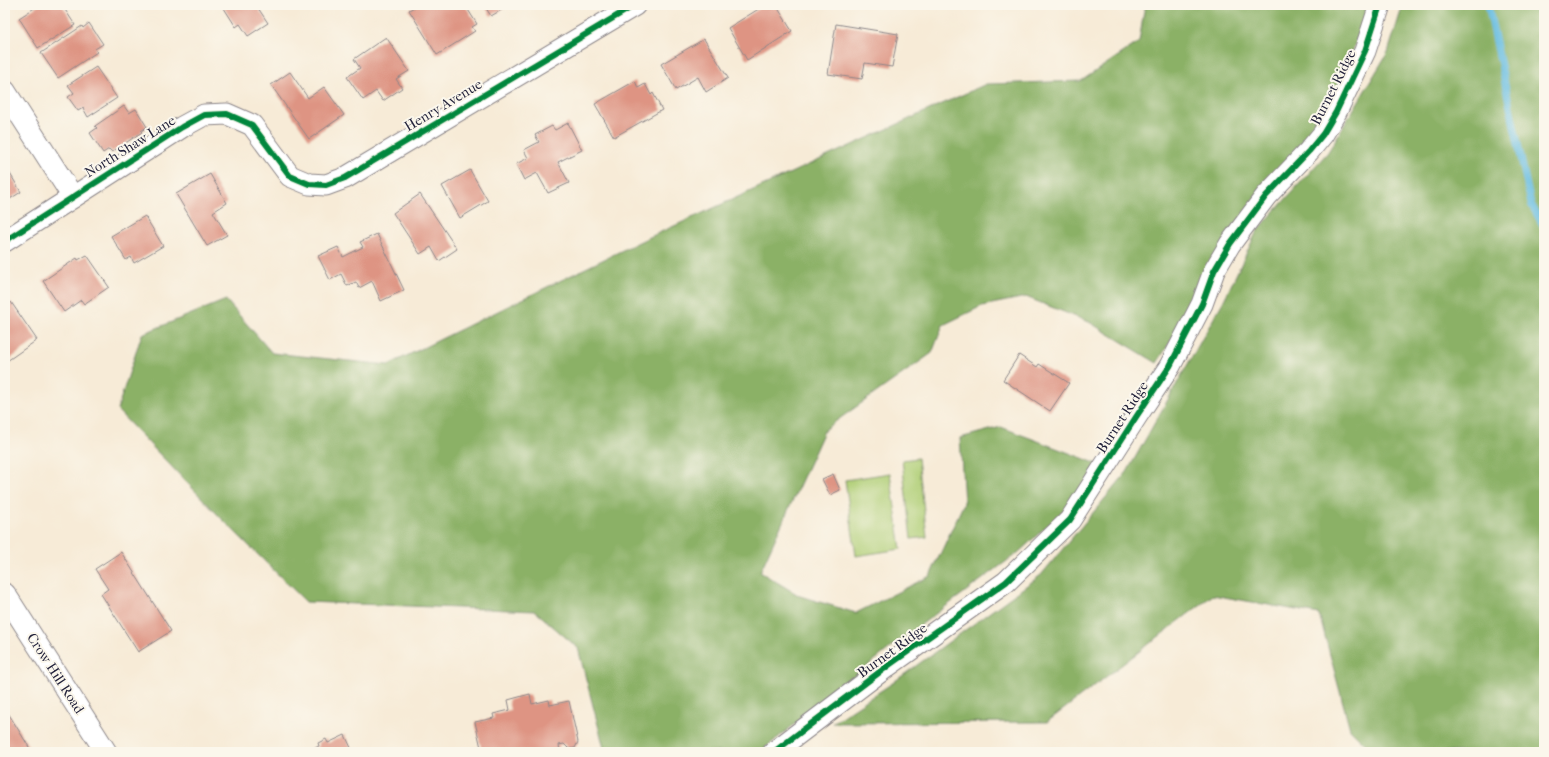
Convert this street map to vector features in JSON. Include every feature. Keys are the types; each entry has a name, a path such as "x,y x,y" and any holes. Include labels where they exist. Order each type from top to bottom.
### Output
{"street":[{"name":"Henry Avenue","path":"268,146 290,176 309,184 326,185 345,178 635,5"},
{"name":"Burnet Ridge","path":"774,752 889,666 1006,582 1070,520 1170,366 1202,304 1214,271 1230,244 1266,196 1323,134 1336,112 1364,51 1380,5"},
{"path":"5,91 73,197"},
{"name":"North Shaw Lane","path":"5,241 182,127 204,115 227,114 252,125 268,146"},
{"name":"Crow Hill Road","path":"5,594 106,752"}],"green space":[{"path":"1145,5 1369,5 1337,95 1194,304 1157,363 1089,322 1026,297 982,306 943,325 932,353 825,429 760,572 800,596 856,613 930,576 964,503 960,438 1001,427 1098,464 1074,501 1019,552 895,644 760,752 605,752 578,648 535,611 306,602 223,520 117,410 142,334 226,300 272,353 388,365 639,242 986,84 1081,81 1139,42"},
{"path":"1403,5 1544,5 1544,752 1373,752 1350,729 1319,614 1213,595 1047,722 832,723 891,684 1041,575 1127,472 1224,300 1257,231 1328,152 1388,52"},
{"path":"918,458 927,537 911,539 902,460"},
{"path":"890,473 901,549 856,556 845,480"}],"building":[{"path":"39,5 62,5 75,25 38,48 19,18"},
{"path":"222,5 256,5 268,23 248,36 240,24 236,27"},
{"path":"418,5 465,5 477,24 472,27 475,31 437,55 409,10"},
{"path":"484,5 510,5 491,16"},
{"path":"765,5 776,5 792,31 747,60 728,28"},
{"path":"89,23 103,44 95,49 97,52 58,78 41,53"},
{"path":"836,24 898,34 892,67 865,63 862,79 828,74"},
{"path":"386,37 409,71 396,79 402,88 383,101 376,91 363,100 347,77 360,68 354,59"},
{"path":"704,39 728,78 706,92 698,77 676,90 661,64"},
{"path":"96,67 117,98 88,117 83,108 78,111 68,97 74,93 68,85"},
{"path":"290,72 308,98 324,87 344,115 309,139 271,85"},
{"path":"635,81 638,88 645,84 651,95 653,93 662,110 614,137 595,104"},
{"path":"124,106 129,113 136,109 147,127 112,152 109,149 103,153 90,133 97,128 95,126"},
{"path":"568,123 582,150 558,162 569,183 548,193 537,173 524,180 516,164 528,158 524,150 539,142 535,135 552,126 555,130"},
{"path":"470,170 488,201 460,218 442,186"},
{"path":"9,172 21,192 5,202 5,175"},
{"path":"210,174 227,203 213,212 227,235 207,246 176,194"},
{"path":"420,194 457,249 439,261 431,247 420,254 393,213"},
{"path":"145,216 163,246 134,263 131,257 126,260 111,236"},
{"path":"377,234 404,290 381,301 372,281 359,288 356,282 347,286 341,274 330,280 318,256 338,247 343,257 363,247 360,242"},
{"path":"87,255 109,287 84,304 81,300 64,312 43,281 77,258 78,260"},
{"path":"11,302 37,340 7,361 5,358 5,307"},
{"path":"1019,355 1037,367 1039,364 1069,383 1050,411 1003,380"},
{"path":"833,474 840,490 830,495 822,479"},
{"path":"121,552 171,631 138,652 101,594 108,589 95,569"},
{"path":"530,694 532,704 549,700 550,705 569,701 578,742 575,748 569,749 564,744 559,745 560,752 482,752 475,722 494,718 493,714 510,710 508,700"},
{"path":"5,708 32,752 5,752"},
{"path":"345,735 353,752 307,752 319,746 318,743 326,739 328,743"}],"waterway":[{"path":"1488,5 1531,204 1544,227"}],"cycle path":[{"path":"5,241 182,127 204,115 227,114 252,125 290,176 309,184 326,185 345,178 635,5"},
{"path":"774,752 889,665 1006,582 1070,520 1170,366 1202,304 1214,271 1230,244 1266,196 1323,134 1336,112 1365,51 1380,5"}]}
